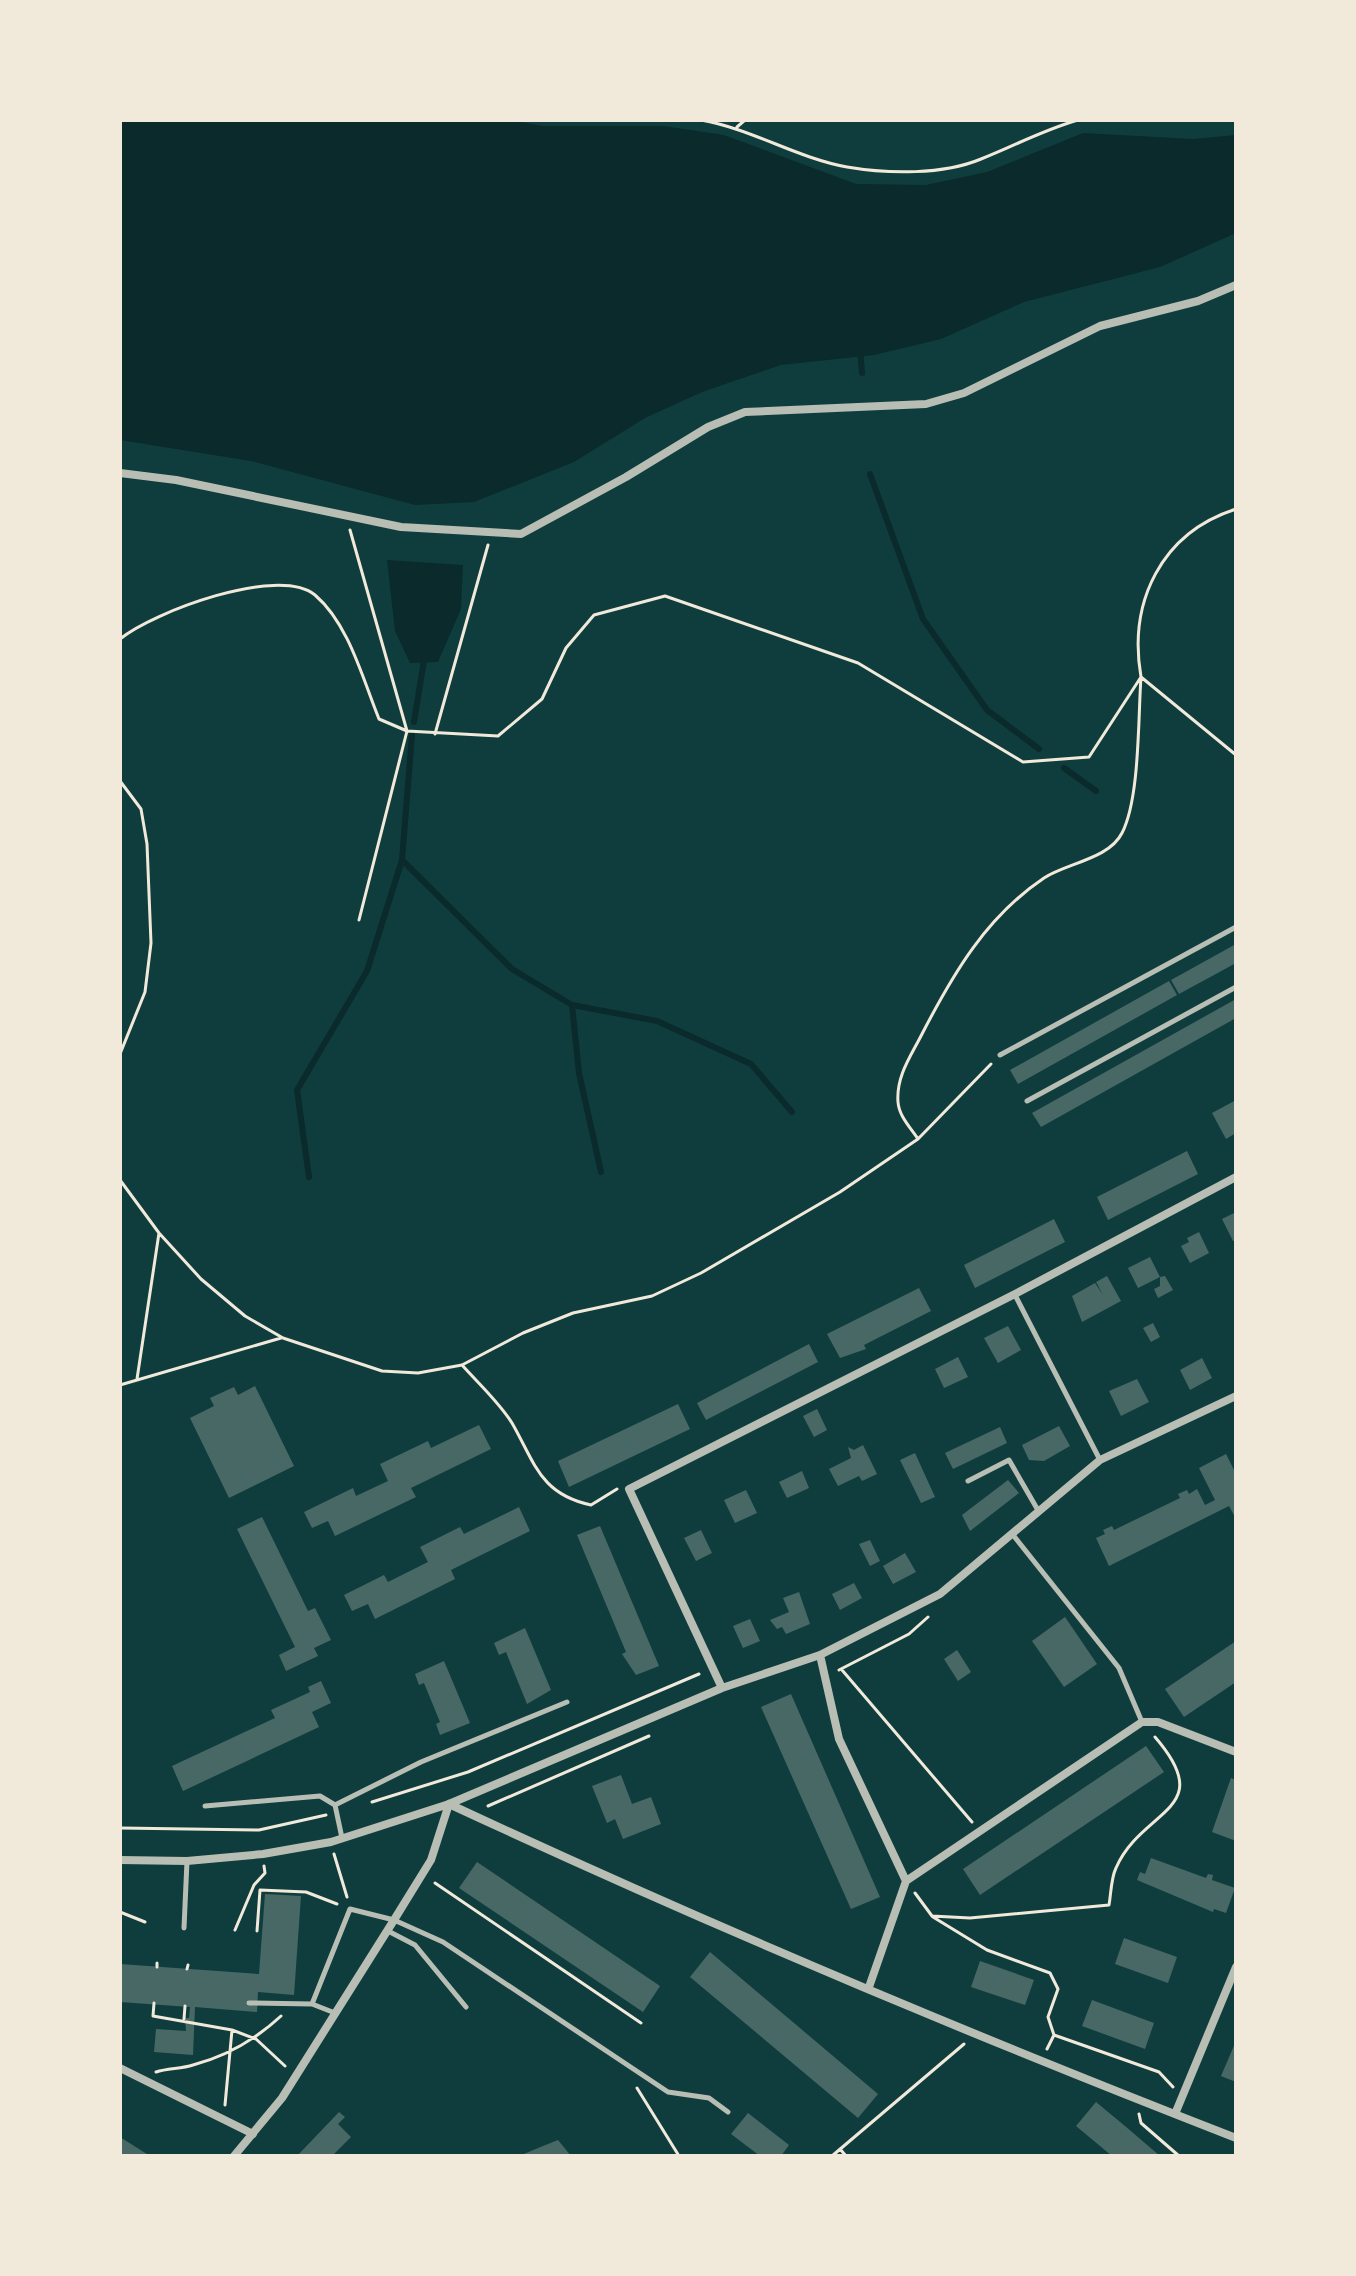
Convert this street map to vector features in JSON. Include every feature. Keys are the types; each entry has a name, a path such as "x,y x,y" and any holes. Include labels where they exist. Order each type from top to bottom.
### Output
{"street":[{"path":"120,473 176,480 401,527 521,534 626,477 708,427 745,412 926,404 964,393 1100,326 1198,301 1236,285"},
{"path":"722,1688 629,1489 1015,1294 1236,1177"},
{"path":"120,1860 187,1861 263,1854 331,1842 449,1804 722,1688 820,1655 940,1594 1100,1460 1236,1396"},
{"path":"820,1655 839,1739 906,1881"},
{"path":"869,1987 906,1881 1142,1722 1158,1722 1236,1752"},
{"path":"234,2156 296,2077 388,1931 431,1860 449,1804"},
{"path":"449,1804 577,1864 975,2033 1236,2138"},
{"path":"1175,2114 1236,1967"},
{"path":"120,2068 253,2134"}],"lane":[{"path":"1000,1055 1236,927"},
{"path":"1027,1101 1236,987"},
{"path":"1015,1294 1100,1460"},
{"path":"968,1481 1009,1460 1039,1512"},
{"path":"1013,1535 1119,1668 1142,1722"},
{"path":"335,1805 421,1762 567,1702"},
{"path":"205,1806 320,1796 335,1805 342,1838"},
{"path":"184,1928 187,1861"},
{"path":"312,2004 350,1909 394,1920 443,1942 668,2092 709,2098 728,2112"},
{"path":"388,1931 415,1945 466,2007"},
{"path":"249,2003 312,2004 336,2013"}],"path":[{"path":"701,120 737,127 846,167 900,172 979,161 1039,131 1078,120"},
{"path":"737,127 745,120"},
{"path":"918,1139 903,1118 898,1103 900,1077 956,967 1002,912 1043,879 1104,851 1122,834 1130,806 1141,677 1136,647 1138,616 1157,571 1176,546 1216,516 1236,509"},
{"path":"346,516 407,731 359,920"},
{"path":"435,734 491,534"},
{"path":"120,639 148,619 203,599 280,586 302,589 313,594 341,629 379,719 395,729 407,731 498,736 542,699 566,648 594,615 665,596 858,663 1023,762 1089,757 1141,677"},
{"path":"1141,677 1236,755"},
{"path":"120,781 141,809 147,844 151,943 145,992 120,1054"},
{"path":"120,1180 159,1233 201,1279 245,1316 283,1338 382,1371 418,1373 462,1365 561,1318 652,1296 701,1273 840,1192 918,1139 1000,1055"},
{"path":"137,1379 159,1233"},
{"path":"120,1385 283,1338"},
{"path":"462,1365 511,1421 531,1462 562,1497 591,1505 613,1489 629,1489"},
{"path":"823,1667 842,1670 909,1634 932,1614"},
{"path":"842,1670 979,1831"},
{"path":"932,1916 970,1918 1067,1906 1109,1905 1115,1868 1141,1833 1170,1807 1182,1784 1176,1765 1142,1722"},
{"path":"468,1772 486,1807 626,1749 658,1730"},
{"path":"331,1842 350,1909"},
{"path":"235,1930 254,1885 265,1873 263,1854"},
{"path":"422,1874 641,2023"},
{"path":"906,1881 932,1916 987,1950 1050,1973 1058,1989 1048,2017 1054,2035 1159,2072 1182,2096"},
{"path":"257,1931 260,1890 306,1892 350,1909"},
{"path":"120,1912 145,1922"},
{"path":"154,2003 153,2016 184,2019 256,2039 296,2077"},
{"path":"148,2081 157,2070 192,2066 256,2039 293,2005"},
{"path":"184,2019 185,2006"},
{"path":"223,2117 232,2030"},
{"path":"832,2156 975,2033"},
{"path":"635,2070 637,2089 679,2156"},
{"path":"1136,2098 1141,2123 1179,2156"},
{"path":"840,2149 846,2156"}],"water":[{"path":"120,120 510,120 543,126 663,126 724,135 856,184 926,185 987,172 1083,133 1193,139 1236,135 1236,233 1160,267 1024,302 941,339 874,355 781,365 702,392 645,418 574,462 474,502 415,505 251,461 120,440"},
{"path":"387,560 463,565 461,609 438,662 410,663 395,631"}],"building":[{"path":"1236,944 1236,963 1179,994 1171,980"},
{"path":"1169,981 1177,995 1018,1084 1010,1070"},
{"path":"1236,999 1236,1018 1041,1127 1032,1113"},
{"path":"1236,1100 1236,1133 1226,1139 1212,1113"},
{"path":"1187,1151 1198,1174 1108,1220 1097,1197"},
{"path":"1236,1212 1236,1240 1233,1241 1222,1219"},
{"path":"1054,1219 1065,1242 975,1288 964,1265"},
{"path":"1199,1232 1209,1253 1190,1263 1181,1246 1189,1242 1187,1238"},
{"path":"1150,1257 1160,1277 1138,1288 1128,1268"},
{"path":"1107,1276 1121,1301 1082,1322 1072,1296 1095,1283 1103,1295 1096,1282"},
{"path":"1165,1276 1173,1290 1158,1298 1154,1289 1160,1286 1160,1277"},
{"path":"919,1288 931,1311 864,1345 866,1349 840,1358 827,1334"},
{"path":"1153,1323 1160,1337 1151,1342 1143,1328"},
{"path":"1008,1326 1021,1350 998,1363 984,1338"},
{"path":"809,1344 818,1362 706,1420 697,1403"},
{"path":"958,1357 968,1377 944,1388 935,1369"},
{"path":"1202,1358 1212,1378 1190,1390 1180,1370"},
{"path":"1137,1379 1149,1402 1121,1416 1109,1391"},
{"path":"255,1386 294,1466 229,1498 190,1418 214,1406 210,1398 234,1387 238,1395"},
{"path":"678,1404 690,1429 569,1487 558,1461"},
{"path":"817,1409 827,1430 814,1437 803,1416"},
{"path":"479,1425 491,1449 411,1488 416,1497 335,1536 328,1521 312,1528 304,1512 353,1488 356,1496 388,1481 380,1464 428,1441 431,1448"},
{"path":"1059,1426 1070,1446 1044,1461 1029,1460 1022,1445"},
{"path":"1000,1427 1007,1443 953,1469 945,1453"},
{"path":"863,1445 877,1474 862,1481 859,1476 838,1486 829,1469 851,1458 848,1447 854,1450"},
{"path":"915,1453 935,1497 921,1503 900,1460"},
{"path":"1226,1454 1236,1474 1236,1519 1229,1506 1109,1566 1096,1538 1105,1534 1103,1530 1112,1526 1114,1530 1180,1498 1178,1494 1187,1490 1189,1494 1197,1489 1205,1505 1215,1500 1199,1468"},
{"path":"802,1471 809,1488 787,1498 779,1482"},
{"path":"1008,1480 1019,1493 970,1531 962,1515"},
{"path":"746,1490 757,1513 735,1523 724,1500"},
{"path":"519,1507 530,1531 451,1570 455,1579 375,1619 368,1604 352,1611 344,1595 384,1575 388,1582 428,1562 420,1547 460,1527 464,1534"},
{"path":"262,1517 308,1611 315,1608 331,1640 314,1648 318,1656 286,1671 279,1655 295,1647 237,1529"},
{"path":"600,1526 659,1666 636,1675 622,1654 626,1652 577,1535"},
{"path":"701,1530 712,1553 696,1561 684,1538"},
{"path":"870,1540 880,1561 870,1566 859,1544"},
{"path":"905,1553 916,1572 893,1584 883,1566"},
{"path":"854,1583 862,1598 840,1610 832,1594"},
{"path":"799,1592 810,1624 786,1634 782,1627 777,1629 770,1620 789,1612 783,1598"},
{"path":"1065,1617 1097,1664 1064,1687 1032,1641"},
{"path":"750,1619 760,1641 743,1648 733,1626"},
{"path":"525,1628 551,1690 527,1704 506,1652 499,1655 494,1643"},
{"path":"1236,1641 1236,1682 1184,1717 1165,1689"},
{"path":"957,1650 971,1672 958,1681 944,1659"},
{"path":"444,1661 470,1723 440,1735 436,1724 440,1722 424,1683 419,1685 415,1674"},
{"path":"321,1681 331,1703 312,1712 319,1727 183,1791 172,1766 275,1718 271,1710 310,1692 308,1687"},
{"path":"791,1694 880,1897 851,1909 761,1707"},
{"path":"1146,1746 1164,1772 980,1895 963,1869"},
{"path":"621,1775 632,1804 651,1797 661,1824 623,1839 615,1819 607,1823 592,1786"},
{"path":"1231,1778 1236,1780 1236,1841 1212,1832"},
{"path":"1151,1858 1206,1878 1208,1874 1213,1875 1212,1880 1235,1888 1226,1913 1214,1909 1213,1912 1137,1880 1140,1872 1145,1874"},
{"path":"477,1862 660,1986 643,2012 459,1888"},
{"path":"265,1894 301,1896 294,1995 258,1992 257,2012 195,2007 193,2055 154,2052 156,2029 186,2031 185,2018 189,2018 190,2007 120,2002 120,1964 259,1974"},
{"path":"1124,1938 1177,1957 1168,1983 1115,1964"},
{"path":"710,1952 878,2094 858,2118 690,1977"},
{"path":"980,1961 1034,1980 1025,2005 971,1987"},
{"path":"1092,2000 1154,2023 1145,2049 1082,2026"},
{"path":"1236,2041 1236,2082 1221,2076"},
{"path":"1096,2102 1160,2156 1112,2156 1076,2126"},
{"path":"339,2112 345,2117 338,2124 351,2137 332,2156 297,2156"},
{"path":"748,2113 789,2145 781,2156 760,2156 731,2134"},
{"path":"120,2137 150,2156 120,2156"},
{"path":"558,2140 571,2156 519,2156 543,2146"}],"waterway":[{"path":"860,349 862,373"},
{"path":"870,474 923,619 987,710 1039,749"},
{"path":"414,722 425,654"},
{"path":"309,1177 297,1090 367,971 402,860 412,735"},
{"path":"1064,768 1096,791"},
{"path":"402,860 512,969 572,1005 579,1073 601,1172"},
{"path":"572,1005 657,1021 751,1064 792,1112"}]}
